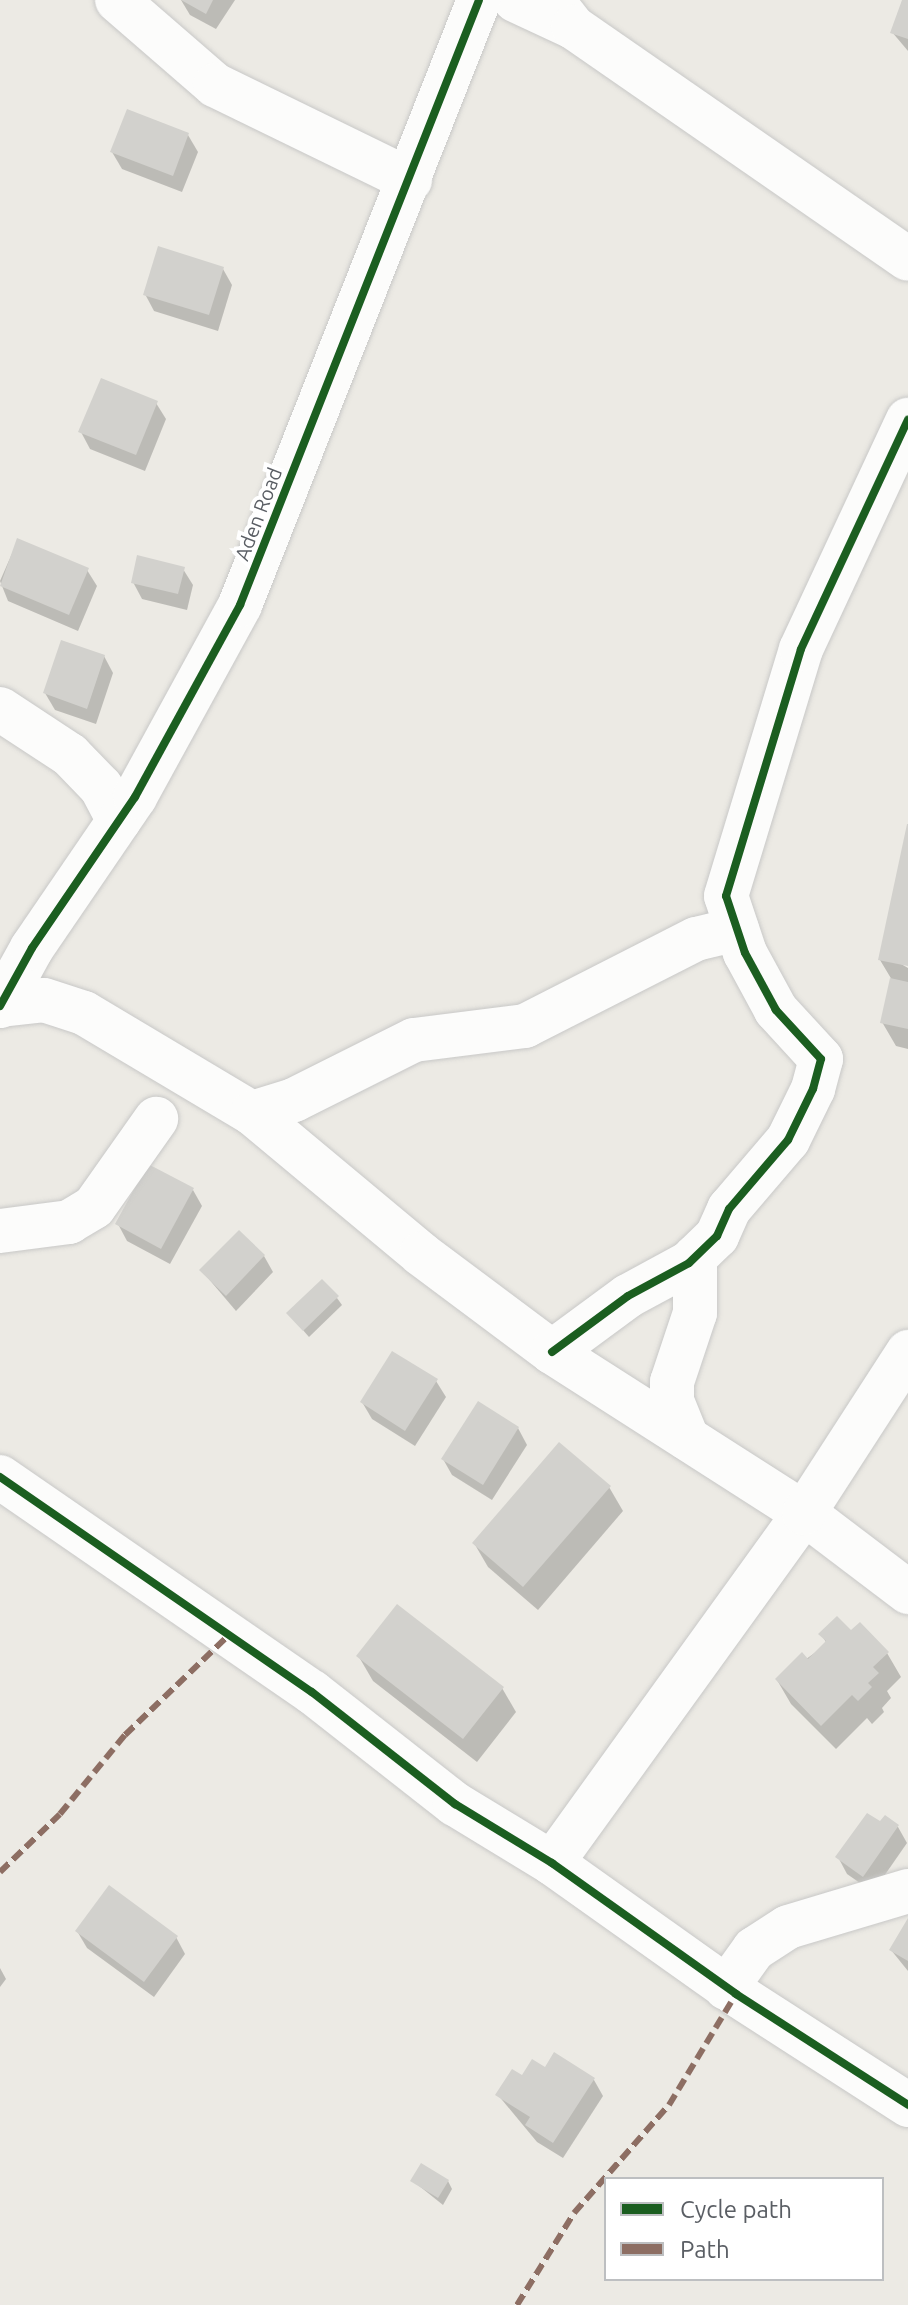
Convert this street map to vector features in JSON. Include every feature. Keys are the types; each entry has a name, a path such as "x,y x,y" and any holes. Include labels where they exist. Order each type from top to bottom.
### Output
{"street":[{"path":"117,0 215,85 410,180"},
{"path":"492,0 562,14 908,259"},
{"name":"Aden Road","path":"0,1005 32,948 119,821 240,605 410,180 492,0"},
{"path":"552,1352 628,1296 695,1257 717,1236 729,1209 760,1169 788,1140 821,1059 776,1010 737,929 726,896 801,649 908,420"},
{"path":"0,709 70,755 101,787 119,821"},
{"path":"252,1113 294,1100 414,1040 525,1026 573,1006 696,939 737,929"},
{"path":"0,1005 44,1000 84,1013 252,1113 421,1254 552,1352 804,1513 908,1592"},
{"path":"0,1231 69,1222 94,1207 156,1119"},
{"path":"687,1438 672,1401 672,1382 695,1313 695,1257"},
{"path":"552,1863 804,1513 908,1352"},
{"path":"0,1477 312,1692 455,1804 552,1863 726,1988 908,2105"},
{"path":"726,1988 754,1949 788,1927 908,1891"}],"building":[{"path":"181,0 213,0 206,14"},
{"path":"902,0 908,0 908,39 890,33"},
{"path":"127,109 189,133 173,176 110,152"},
{"path":"158,246 224,267 209,315 143,295"},
{"path":"101,378 158,401 136,455 78,432"},
{"path":"17,538 89,568 69,615 0,586"},
{"path":"137,555 185,567 178,594 131,583"},
{"path":"61,640 105,655 87,709 43,693"},
{"path":"908,824 908,966 878,960"},
{"path":"890,978 908,982 908,1029 880,1023"},
{"path":"148,1164 194,1188 161,1249 115,1224"},
{"path":"239,1230 265,1255 226,1296 199,1270"},
{"path":"322,1279 339,1296 303,1331 286,1313"},
{"path":"392,1351 438,1379 405,1431 360,1402"},
{"path":"478,1401 519,1427 483,1485 441,1459"},
{"path":"559,1442 611,1486 523,1587 472,1543"},
{"path":"397,1604 504,1687 463,1739 356,1656"},
{"path":"837,1616 851,1630 860,1622 889,1652 873,1667 879,1673 868,1683 872,1687 858,1701 852,1695 821,1726 775,1679 802,1652 808,1659 826,1641 818,1634"},
{"path":"867,1813 880,1821 885,1815 899,1825 863,1877 835,1857"},
{"path":"109,1885 178,1936 144,1982 75,1931"},
{"path":"908,1918 908,1961 889,1950"},
{"path":"554,2052 595,2078 553,2143 525,2125 530,2117 495,2095 512,2069 522,2075 532,2059 545,2067"},
{"path":"421,2163 449,2180 438,2198 410,2181"}],"marked path":[{"path":"0,1872 60,1814 125,1735 229,1635"},
{"path":"606,2177 669,2105 736,1994"},
{"path":"517,2305 574,2213 604,2179"}],"cycle path":[{"path":"0,1006 32,948 135,797 240,605 479,0"},
{"path":"552,1352 628,1296 689,1263 717,1236 729,1209 788,1140 813,1089 821,1059 776,1010 745,953 726,896 801,649 908,420"},
{"path":"0,1477 312,1692 455,1804 552,1863 736,1994 908,2105"}]}
